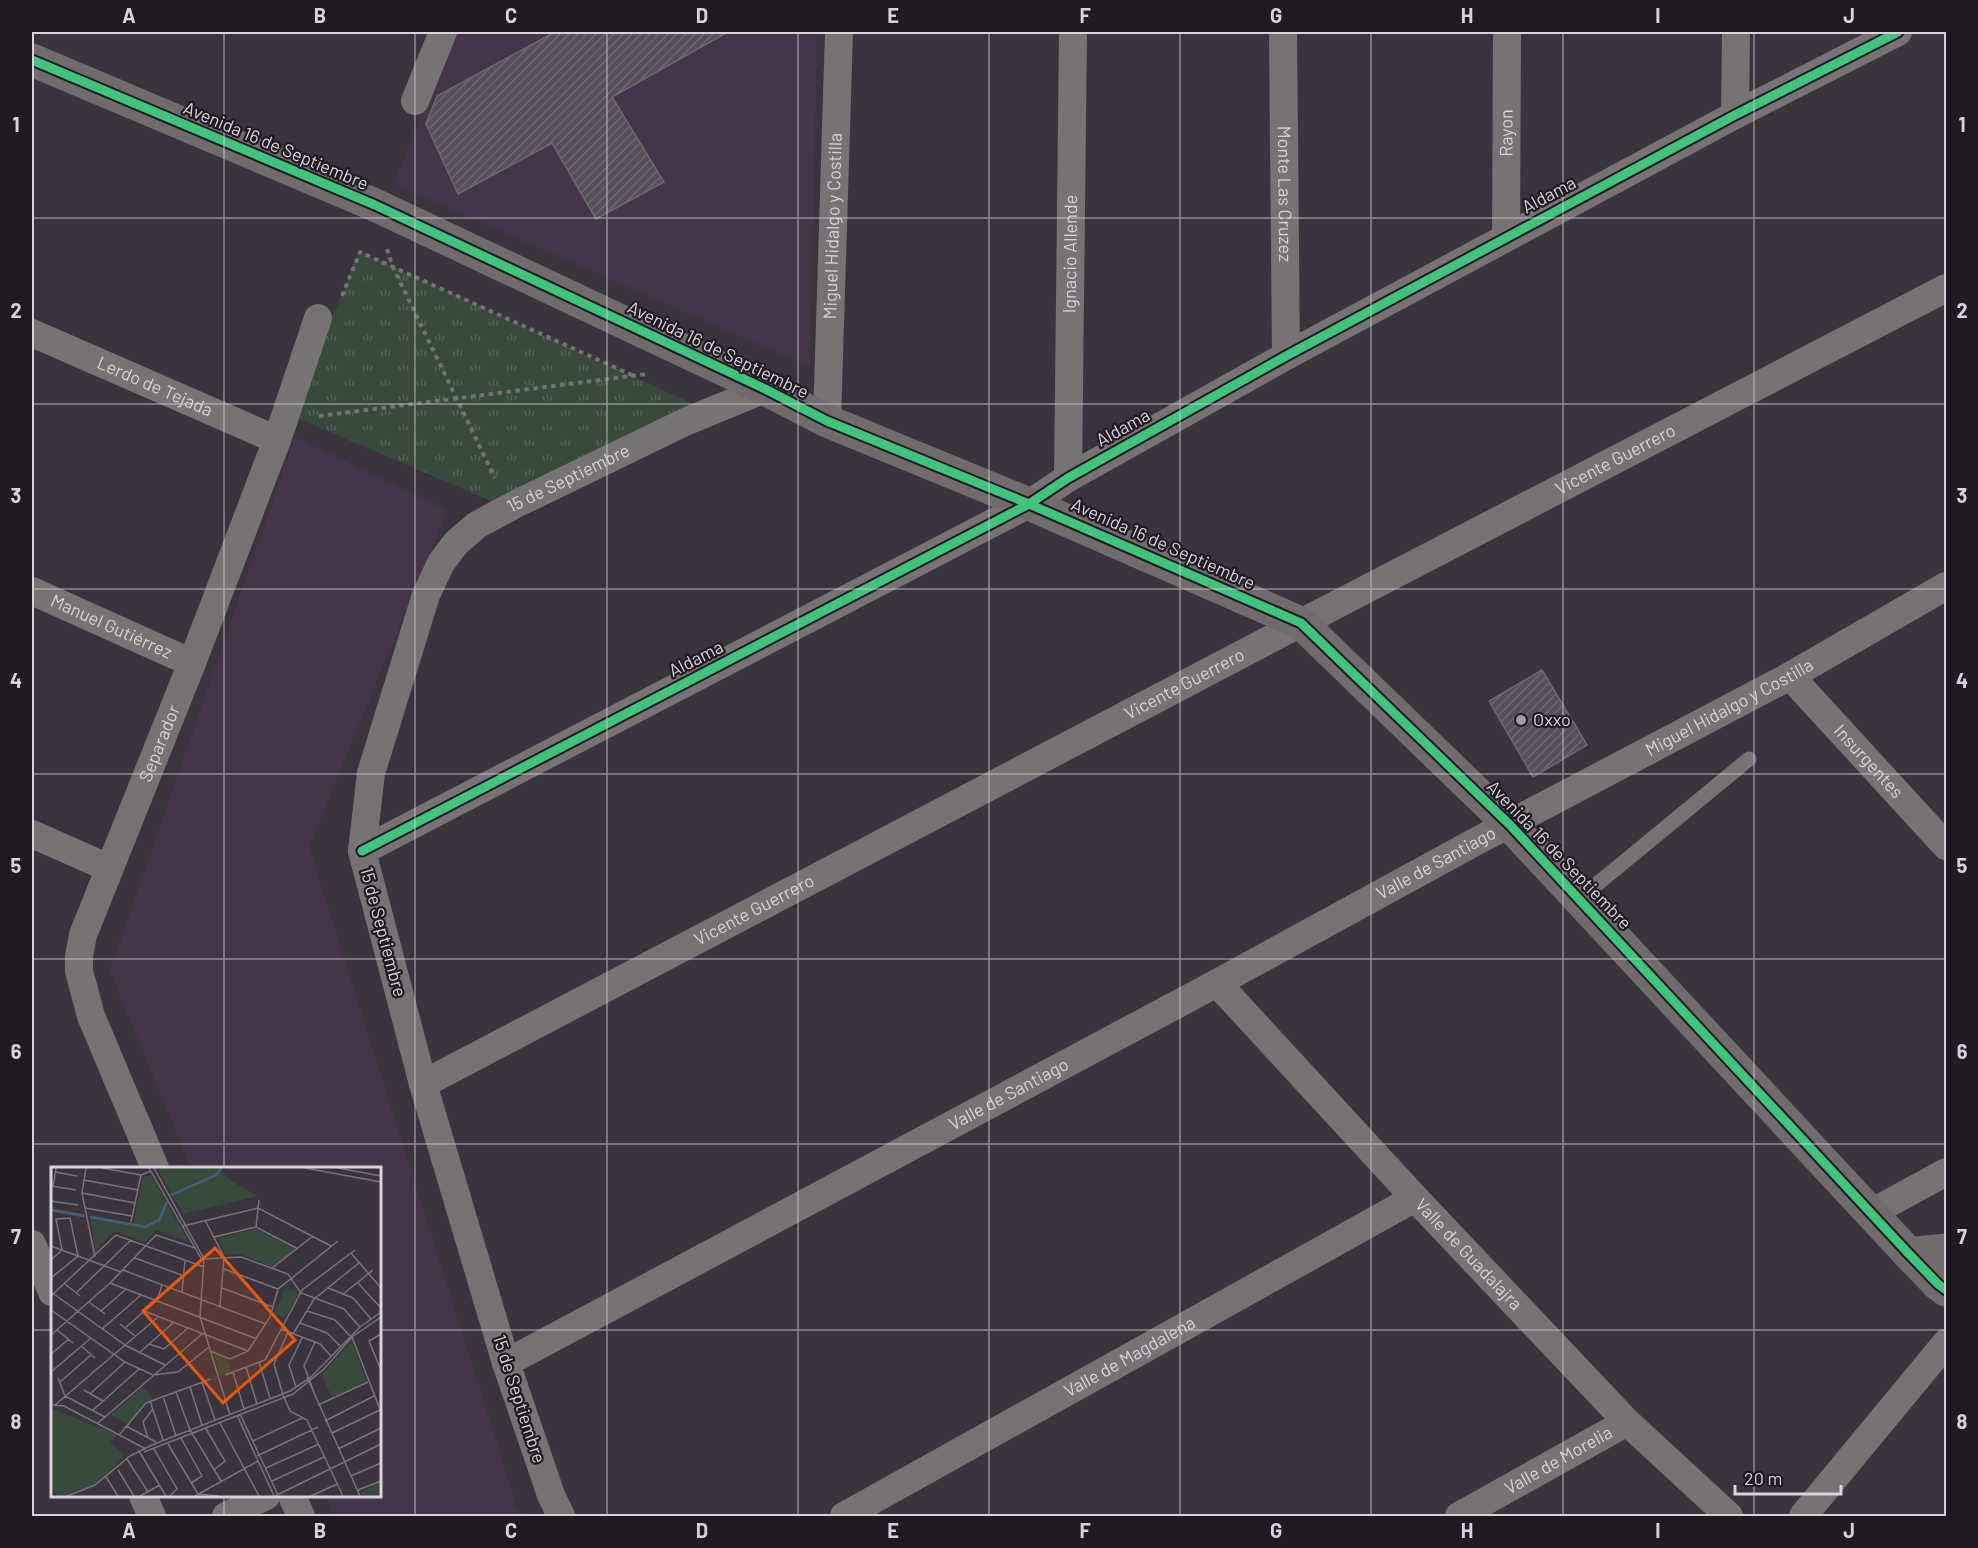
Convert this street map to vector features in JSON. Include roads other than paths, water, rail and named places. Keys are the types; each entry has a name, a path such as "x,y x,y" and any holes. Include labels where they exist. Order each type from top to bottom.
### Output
{"street":[{"path":"415,101 443,32"},
{"name":"Miguel Hidalgo y Costilla","path":"827,421 840,32"},
{"name":"Ignacio Allende","path":"1068,478 1073,32"},
{"name":"Monte Las Cruzez","path":"1283,32 1286,356"},
{"name":"Rayon","path":"1506,237 1507,32"},
{"path":"1735,115 1736,32"},
{"name":"Aldama","path":"362,850 1029,504 1068,478 1286,356 1735,115 1898,32"},
{"name":"Avenida 16 de Septiembre","path":"32,60 375,205 765,389 827,421 1029,504 1301,623 1510,825 1870,1213 1938,1284 1947,1290"},
{"name":"Vicente Guerrero","path":"423,1084 1301,623 1947,288"},
{"name":"Separador","path":"155,1167 91,1016 79,971 83,935 192,663 280,432 318,318"},
{"name":"Lerdo de Tejada","path":"32,333 280,432"},
{"name":"15 de Septiembre","path":"561,1516 551,1495 506,1363 423,1084 362,850 371,773 426,595 441,563 456,543 477,525 510,508 684,422 765,389"},
{"name":"Miguel Hidalgo y Costilla","path":"1510,825 1790,676 1947,586"},
{"name":"Manuel Gutiérrez","path":"32,591 192,663"},
{"name":"Insurgentes","path":"1790,676 1947,846"},
{"name":"Valle de Santiago","path":"506,1363 1510,825"},
{"path":"32,834 109,868"},
{"name":"Valle de Guadalajra","path":"1217,983 1415,1198 1627,1422 1729,1516"},
{"path":"1870,1213 1947,1172"},
{"name":"Valle de Magdalena","path":"844,1516 1415,1198"},
{"path":"32,1244 51,1290"},
{"path":"1909,1254 1947,1250"},
{"path":"1803,1516 1947,1343"},
{"name":"Valle de Morelia","path":"1459,1516 1627,1422"},
{"path":"143,1497 152,1516"},
{"path":"226,1516 264,1497"},
{"path":"292,1497 301,1516"}],"lane":[{"path":"1579,899 1749,759"}],"place":[{"name":"Oxxo","path":"1521,720"}]}
